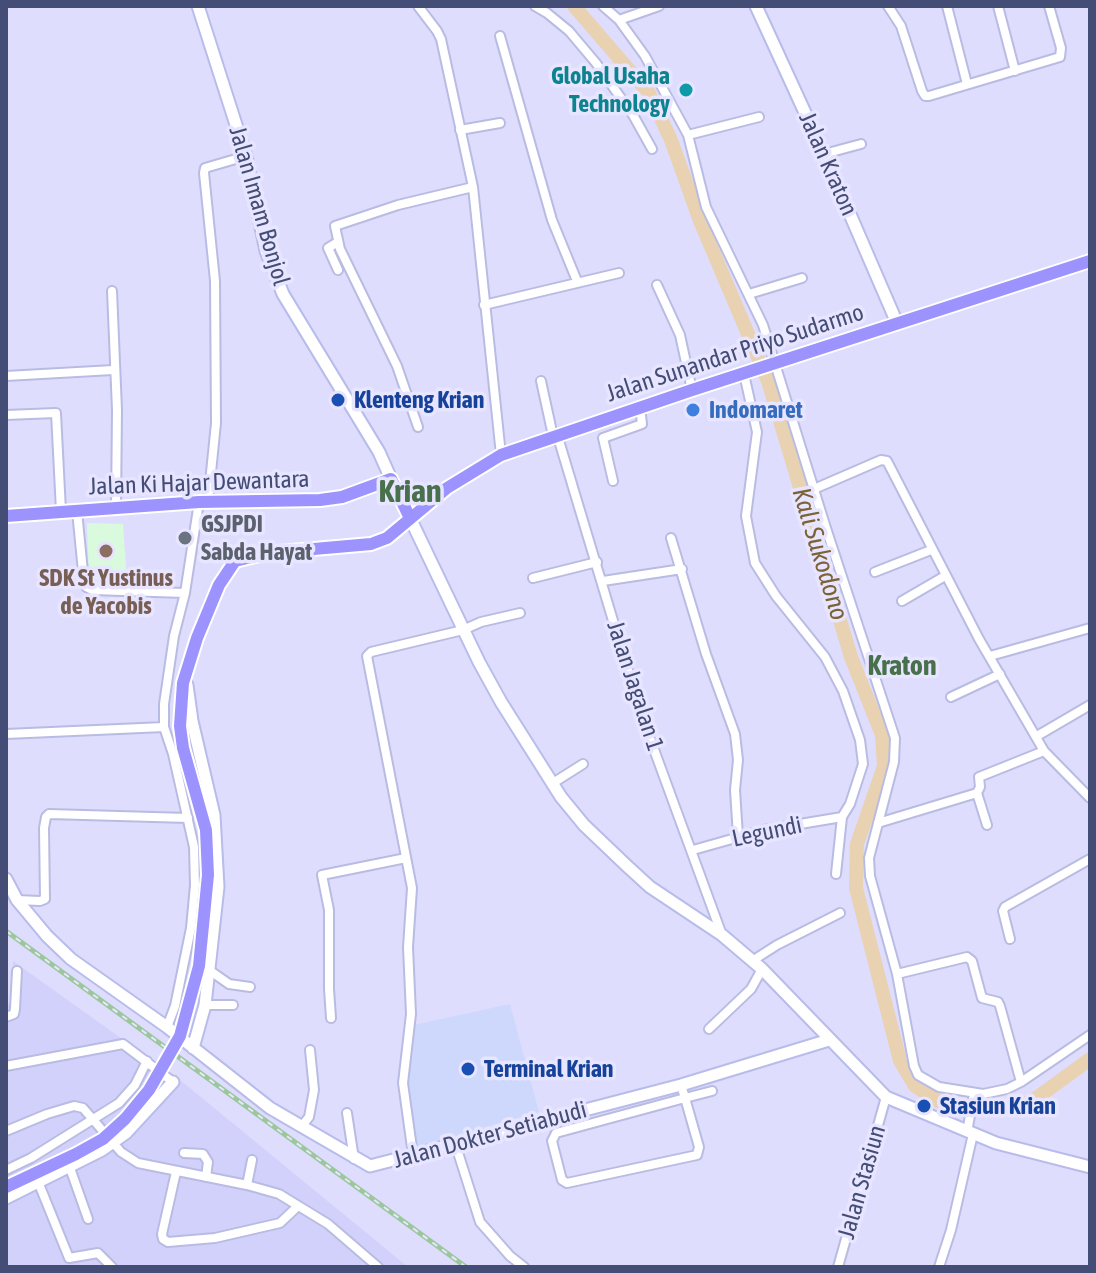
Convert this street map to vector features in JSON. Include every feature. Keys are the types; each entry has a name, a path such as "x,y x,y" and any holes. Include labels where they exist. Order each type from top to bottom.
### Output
{"main road":[{"name":"Jalan Imam Bonjol","path":"198,6 246,156 266,251 283,294 379,452 391,479"},
{"name":"Jalan Kraton","path":"756,6 897,323"},
{"name":"Jalan Sunandar Priyo Sudarmo","path":"193,649 219,585 235,561 268,553 366,545 387,538 463,477 501,455 1090,261"},
{"name":"Jalan Ki Hajar Dewantara","path":"6,516 204,502 320,500 342,497 391,479"},
{"path":"391,479 501,702 584,825 650,887 722,935 762,969 886,1097 996,1143 1090,1167"},
{"path":"6,1187 103,1139 149,1090 180,1036 199,966 208,875 206,830 183,748 183,683 193,649"},
{"path":"189,1045 205,1005 209,970 205,886 214,815 188,703 187,687 193,649"},
{"name":"Jalan Dokter Setiabudi","path":"6,879 17,900 71,959 270,1108 370,1166 681,1085 829,1040"},
{"path":"6,1198 70,1168 126,1133 173,1082"}],"street":[{"path":"418,6 437,31 442,47 473,187 501,455"},
{"path":"535,6 569,31 596,63 633,115 652,149"},
{"path":"603,6 619,20 645,56 688,135 706,207 763,325 771,366 895,738 894,762 869,858 870,876 897,974 918,1075 939,1087 974,1096 1007,1089 1090,1035"},
{"path":"619,20 659,6"},
{"path":"888,6 901,26"},
{"path":"898,6 901,26 925,96 1015,71 1062,54 1049,6"},
{"path":"947,6 967,84"},
{"path":"998,6 1015,71"},
{"path":"500,36 548,206 577,281"},
{"path":"688,135 759,117"},
{"path":"460,130 500,123"},
{"path":"824,154 861,144"},
{"path":"168,1029 191,928 205,886 164,727 174,636 204,502 216,423 215,281 204,171 205,168 246,156"},
{"path":"418,427 388,344 334,243 336,225 398,205 473,187"},
{"path":"334,243 328,248 338,270"},
{"path":"484,305 619,273"},
{"path":"749,294 802,278"},
{"path":"657,285 680,335 692,390"},
{"path":"112,291 117,410 116,507"},
{"path":"6,376 113,370"},
{"path":"746,374 757,432 746,502 755,563 776,596 825,657 843,691 860,740 863,764 850,804 842,817 836,874"},
{"name":"Jalan Jagalan 1","path":"541,381 641,714 722,935"},
{"path":"613,481 603,438 642,424 640,407"},
{"path":"6,415 56,413 61,511"},
{"path":"814,489 885,459 945,576 1044,751 1090,798"},
{"path":"77,511 86,587 92,590 185,593"},
{"path":"671,538 706,654 735,734 738,836"},
{"path":"875,572 931,550"},
{"path":"533,578 597,562"},
{"path":"603,581 682,569"},
{"path":"902,601 945,576"},
{"path":"413,1155 403,1083 411,1014 408,947 412,888 367,656 371,652 520,613"},
{"path":"990,656 1090,628"},
{"path":"951,697 1000,674"},
{"path":"1037,736 1090,705"},
{"path":"6,734 164,727"},
{"path":"987,825 977,793 979,777 1044,751"},
{"path":"553,783 583,764"},
{"path":"878,823 977,793"},
{"path":"17,900 45,899 44,828 49,814 188,818"},
{"name":"Legundi","path":"693,850 738,836 842,817"},
{"path":"331,1018 329,910 322,875 406,858"},
{"path":"1010,939 1003,911 1005,907 1090,859"},
{"path":"752,961 840,913"},
{"path":"897,974 967,957 972,961 982,998 998,1002 1000,1006 1021,1082"},
{"path":"709,1029 751,989 762,969"},
{"path":"209,970 229,984 250,987"},
{"path":"6,1017 14,1014 17,971"},
{"path":"205,1005 233,1005"},
{"path":"6,1066 120,1044 173,1082"},
{"path":"301,1127 309,1117 314,1090 310,1050"},
{"path":"6,1170 31,1158 126,1098 148,1062"},
{"path":"681,1085 685,1098 699,1147 697,1155 567,1183 562,1180 552,1141 556,1133 685,1098 712,1091"},
{"path":"939,1267 951,1230 974,1096"},
{"name":"Jalan Stasiun","path":"838,1267 886,1097"},
{"path":"6,1131 74,1106 83,1108 110,1141 138,1163 279,1194 328,1224 378,1267"},
{"path":"347,1113 354,1159"},
{"path":"455,1143 480,1222 521,1265"},
{"path":"184,1153 203,1154 208,1162 206,1177"},
{"path":"247,1185 252,1160"},
{"path":"70,1168 88,1219"},
{"path":"176,1172 162,1234 168,1242 215,1238 280,1223 298,1206"},
{"path":"39,1184 69,1258 98,1253 112,1267"}],"shaded area":[{"name":"SDK St Yustinus de Yacobis","path":"87,523 123,524 127,582 89,579"},
{"path":"13,961 185,1084 408,1267 6,1267 6,1005 11,1004"},
{"name":"Terminal Krian","path":"510,1004 539,1112 411,1148 404,1100 414,1025"}],"waterway":[{"name":"Kali Sukodono","path":"574,6 649,93 671,140 700,221 768,381 851,657 882,735 884,766 857,844 856,888 900,1061 915,1086 936,1100 964,1111 999,1109 1031,1102 1090,1059"}],"railway":[{"path":"6,931 466,1267"}],"place":[{"name":"Global Usaha Technology","path":"686,90"},
{"name":"Klenteng Krian","path":"338,400"},
{"name":"Indomaret","path":"693,410"},
{"name":"GSJPDI Sabda Hayat","path":"185,538"},
{"name":"SDK St Yustinus de Yacobis","path":"106,551"},
{"name":"Terminal Krian","path":"468,1069"},
{"name":"Stasiun Krian","path":"924,1106"}],"district":[{"name":"Krian","path":"410,492"},
{"name":"Kraton","path":"902,666"}]}
